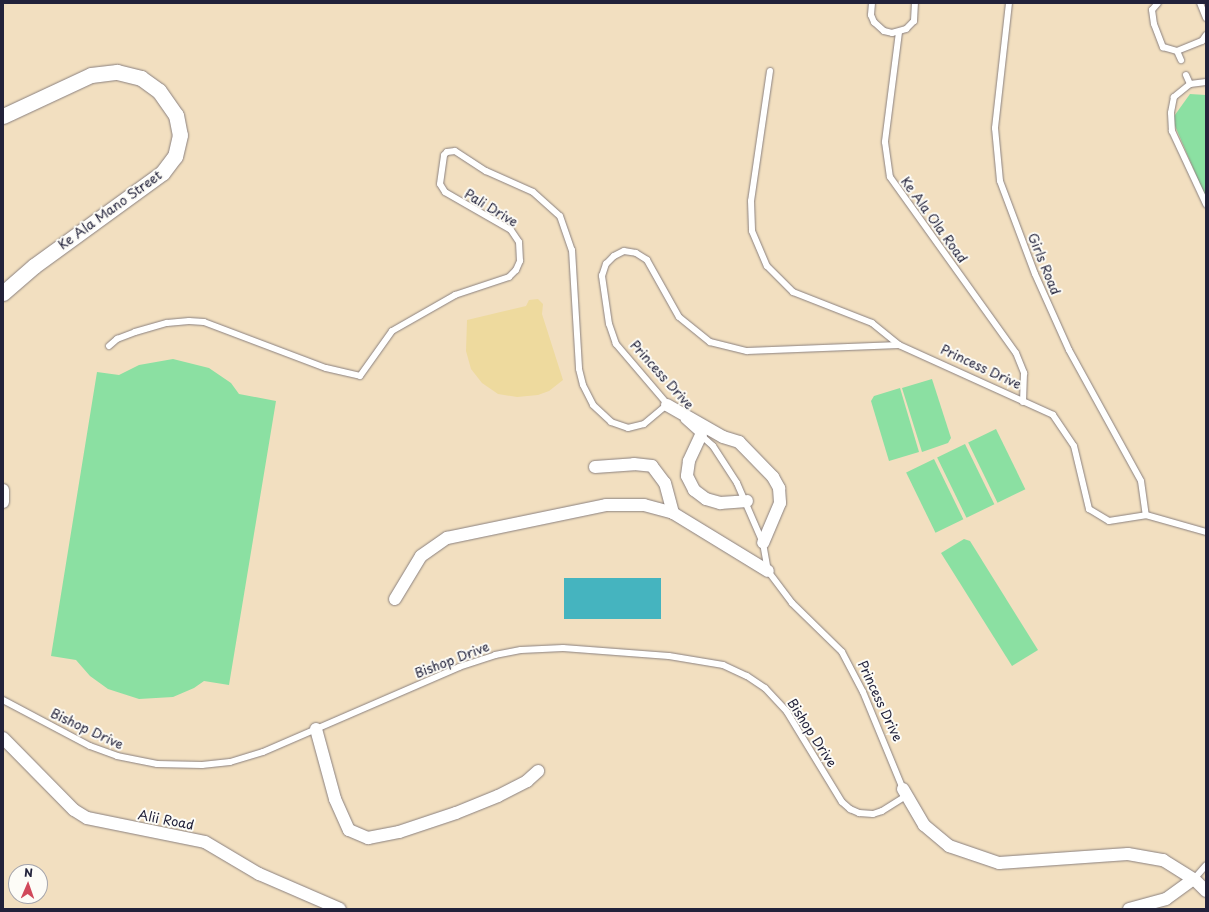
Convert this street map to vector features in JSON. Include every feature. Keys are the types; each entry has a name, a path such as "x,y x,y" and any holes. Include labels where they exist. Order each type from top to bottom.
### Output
{"street":[{"name":"Ke Ala Mano Street","path":"3,116 91,74 117,72 141,78 159,91 176,115 180,135 175,156 162,173 34,266 3,293"},
{"path":"667,405 723,436 739,442 773,477 778,488 780,504 763,543"},
{"path":"701,435 689,460 687,476 694,490 706,499 720,503 747,501"},
{"path":"595,467 640,464 652,466 665,483 673,512"},
{"path":"3,490 3,502"},
{"path":"395,599 421,556 447,538 606,505 644,504 673,512 768,570"},
{"path":"316,729 334,799 349,830 368,838 399,832 456,813 504,793 527,781 538,771"},
{"name":"Alii Road","path":"3,738 74,810 87,818 205,842 266,877 340,909"},
{"name":"Princess Drive","path":"906,792 924,825 949,846 999,863 1128,854 1162,860 1194,879 1206,891"},
{"path":"1129,909 1166,899 1194,879"}],"lane":[{"path":"872,3 871,14 879,28 892,33 899,32 914,21 915,3"},
{"name":"Girls Road","path":"1008,3 995,128 1000,181 1035,274 1069,350 1141,481 1146,515"},
{"path":"1200,3 1206,18"},
{"path":"1155,4 1152,10 1154,24 1163,47 1177,51 1202,42 1206,35"},
{"name":"Ke Ala Ola Road","path":"899,32 885,142 890,177 1016,353 1024,374 1023,402"},
{"path":"1177,51 1181,60"},
{"path":"770,71 751,201 752,231 767,266 792,292 872,323 899,345"},
{"path":"1186,75 1190,84"},
{"path":"1206,82 1190,84 1174,97 1170,113 1172,131 1206,204"},
{"name":"Pali Drive","path":"109,346 118,339 135,332 167,323 189,321 204,322 326,368 360,376 392,331 455,295 497,283 509,277 516,270 520,261 520,242 511,230 445,192 440,184 444,156 455,151 486,171 533,192 560,216 572,250 579,369 583,385 592,405 611,422 628,428 644,424 667,405"},
{"name":"Princess Drive","path":"906,792 863,692 842,652 792,603 768,570 763,543 747,501 726,464 701,435 667,405 616,344 609,324 602,276 606,264 614,256 624,251 636,253 647,260 679,317 700,336 720,345 747,351 899,345 1053,415 1074,446 1089,509 1109,521 1146,515"},
{"path":"1146,515 1206,532"},
{"name":"Bishop Drive","path":"3,700 104,752 137,761 172,766 202,766 246,758 459,667 508,652 563,648 669,656 723,665 747,676 766,688 787,712 842,802 850,809 858,813 873,814 882,811 906,792"},
{"path":"1194,879 1206,865"}],"green space":[{"path":"1190,94 1206,95 1206,198 1172,119"},
{"path":"173,359 209,368 231,383 239,394 276,401 229,685 204,681 194,688 173,697 139,699 108,689 90,676 76,660 51,656 97,372 119,375 139,365"},
{"path":"932,379 951,438 948,443 922,452 902,388"},
{"path":"900,388 919,452 889,461 871,401 874,396"},
{"path":"996,429 1025,489 998,503 968,443"},
{"path":"965,444 994,504 967,518 937,458"},
{"path":"934,459 963,519 936,533 906,473"},
{"path":"964,539 970,541 1038,650 1012,666 941,553"}],"sand":[{"path":"538,299 543,304 542,314 563,380 549,391 538,395 517,397 498,394 482,383 471,369 466,351 467,320 526,306 529,300"}],"water":[{"path":"564,578 661,578 661,619 564,619"}]}
